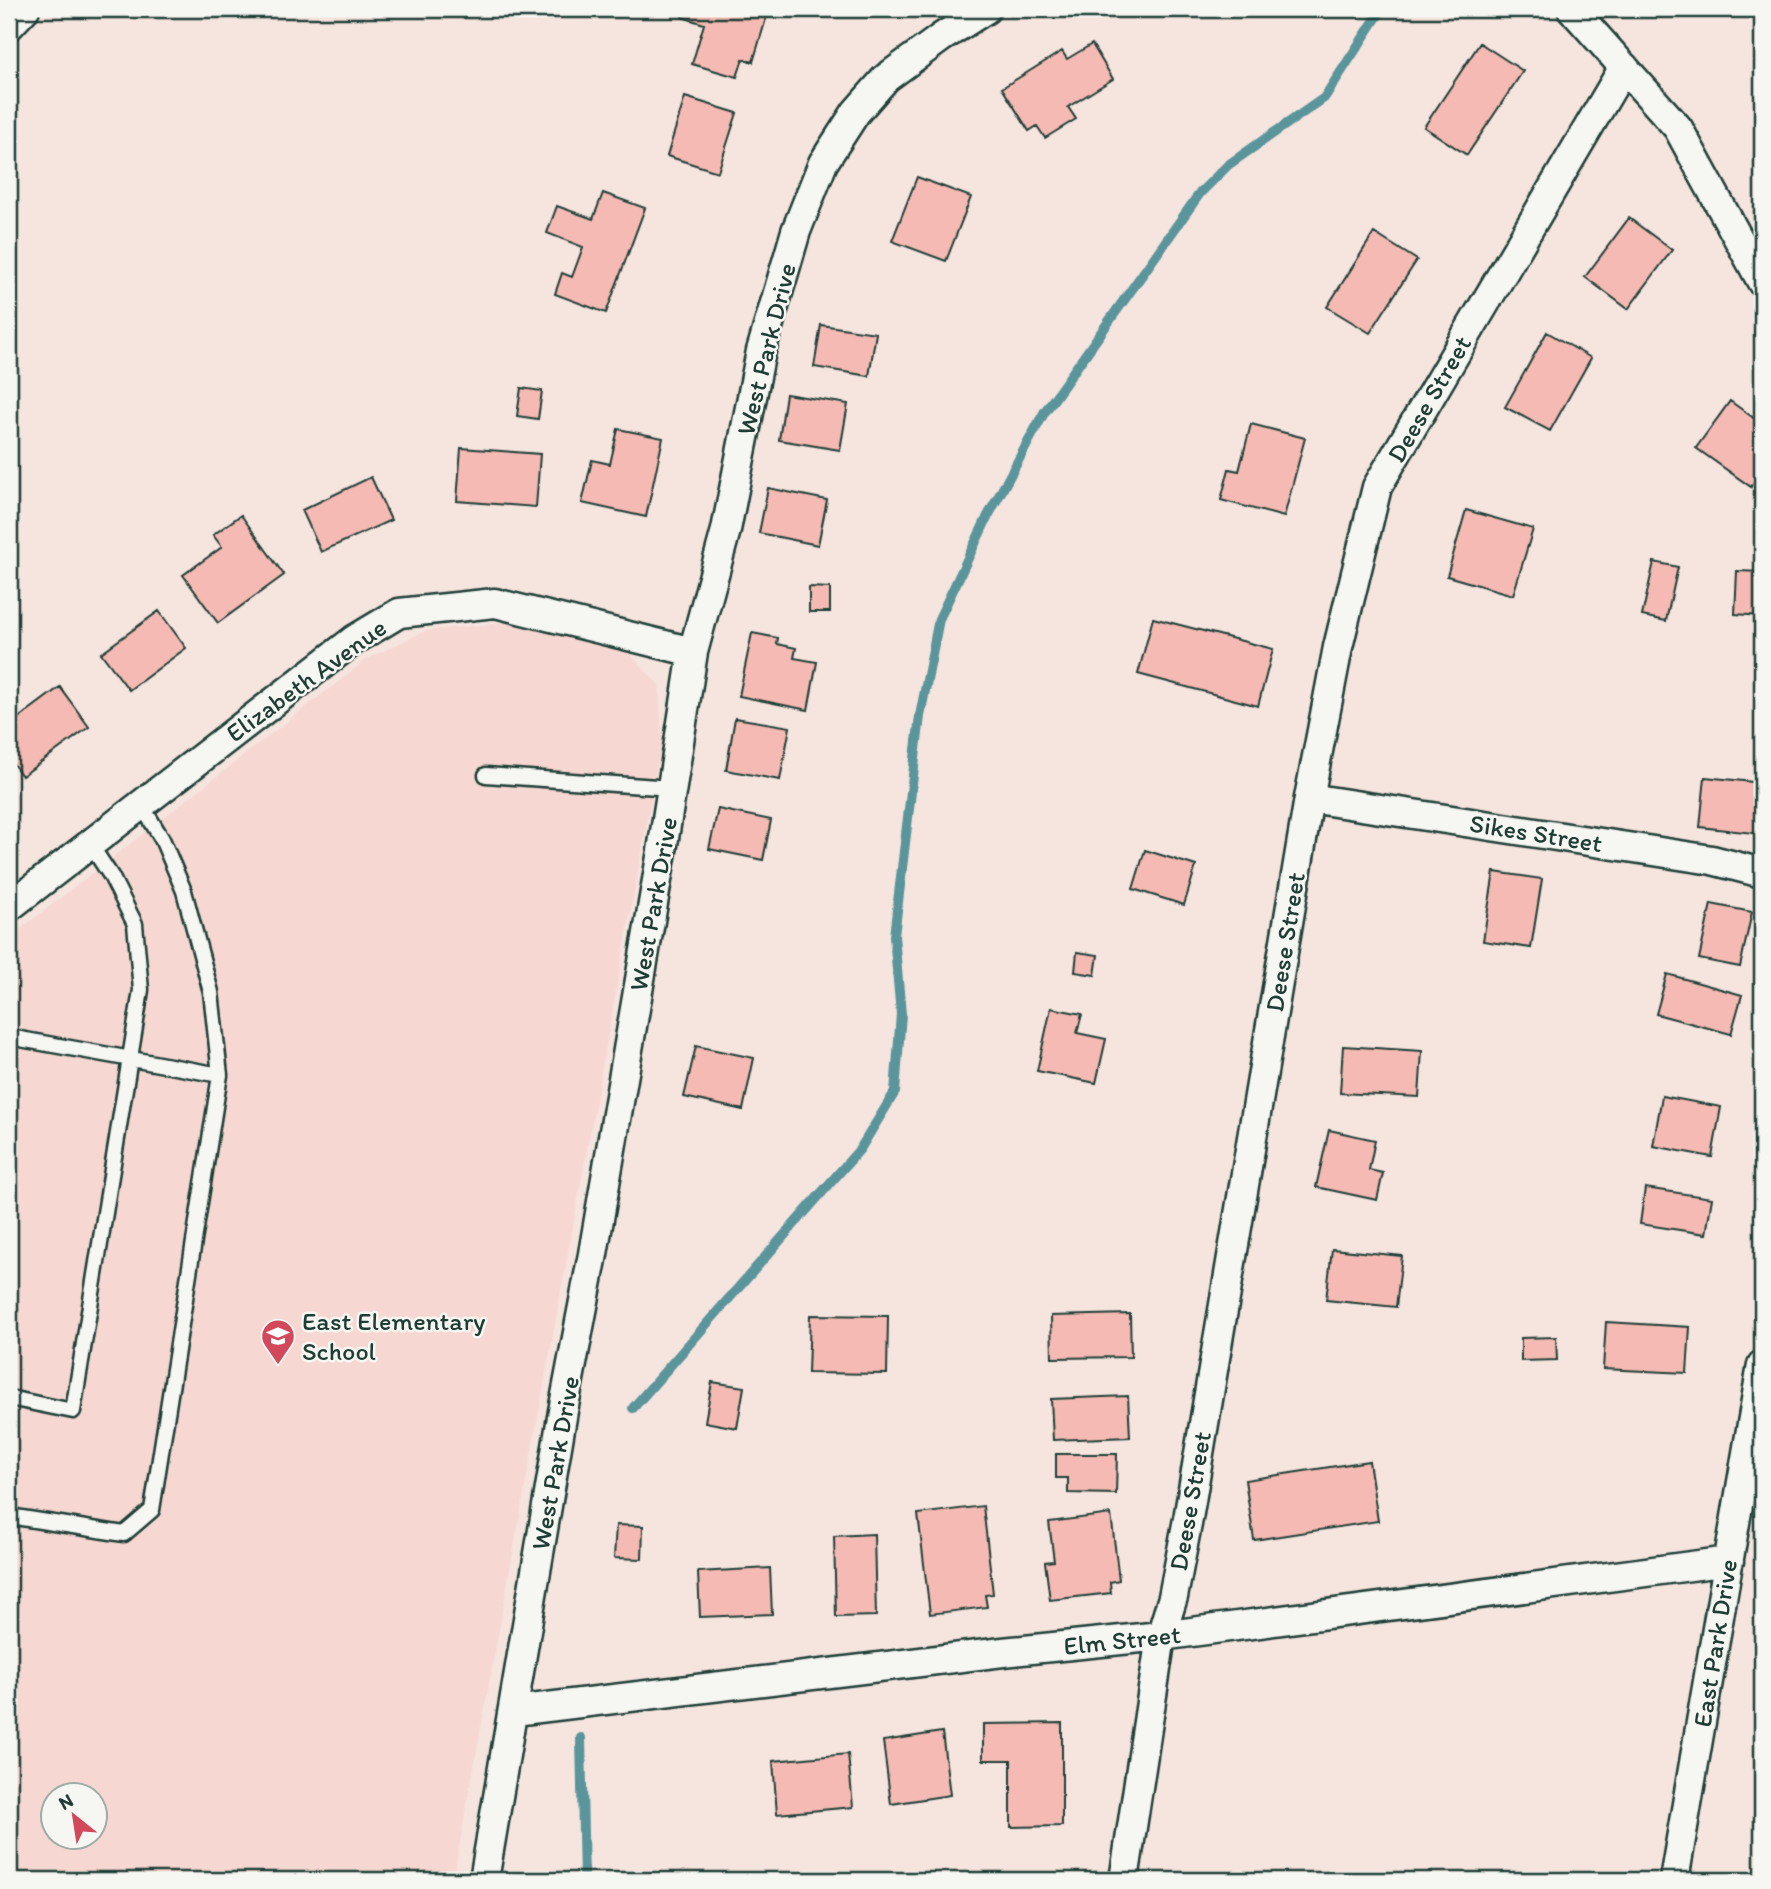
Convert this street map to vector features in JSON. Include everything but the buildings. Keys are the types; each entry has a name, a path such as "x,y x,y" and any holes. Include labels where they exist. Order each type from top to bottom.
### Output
{"street":[{"path":"9,26 25,9"},
{"name":"West Park Drive","path":"484,1880 563,1411 593,1254 693,652 726,530 761,351 796,230 823,163 856,112 886,78 986,9"},
{"path":"1572,9 1678,128 1762,282"},
{"name":"Deese Street","path":"1124,1880 1161,1636 1173,1597 1188,1519 1309,798 1338,647 1377,487 1624,67"},
{"name":"Elizabeth Avenue","path":"9,907 354,640 399,613 495,603 693,652"},
{"name":"Sikes Street","path":"1309,798 1712,860 1762,873"},
{"name":"East Park Drive","path":"1674,1880 1762,1364"},
{"name":"Elm Street","path":"514,1711 1003,1652 1161,1636 1729,1561"}],"lane":[{"path":"486,775 672,788"},
{"path":"9,1516 124,1534 152,1510 220,1075 211,992 184,891 162,839 141,804"},
{"path":"9,1398 73,1411 132,1058 141,990 135,924 111,876 90,844"},
{"path":"9,1037 220,1075"}],"shaded area":[{"name":"East Elementary School","path":"520,621 630,654 659,685 662,740 453,1880 9,1880 9,938 369,658 425,631"}],"waterway":[{"path":"633,1408 860,1149 895,1092 901,1014 894,936 920,716 939,619 988,516 1044,413 1200,193 1228,165 1324,98 1382,9"},
{"path":"581,1738 584,1880"}],"place":[{"name":"East Elementary School","path":"278,1366"}]}
